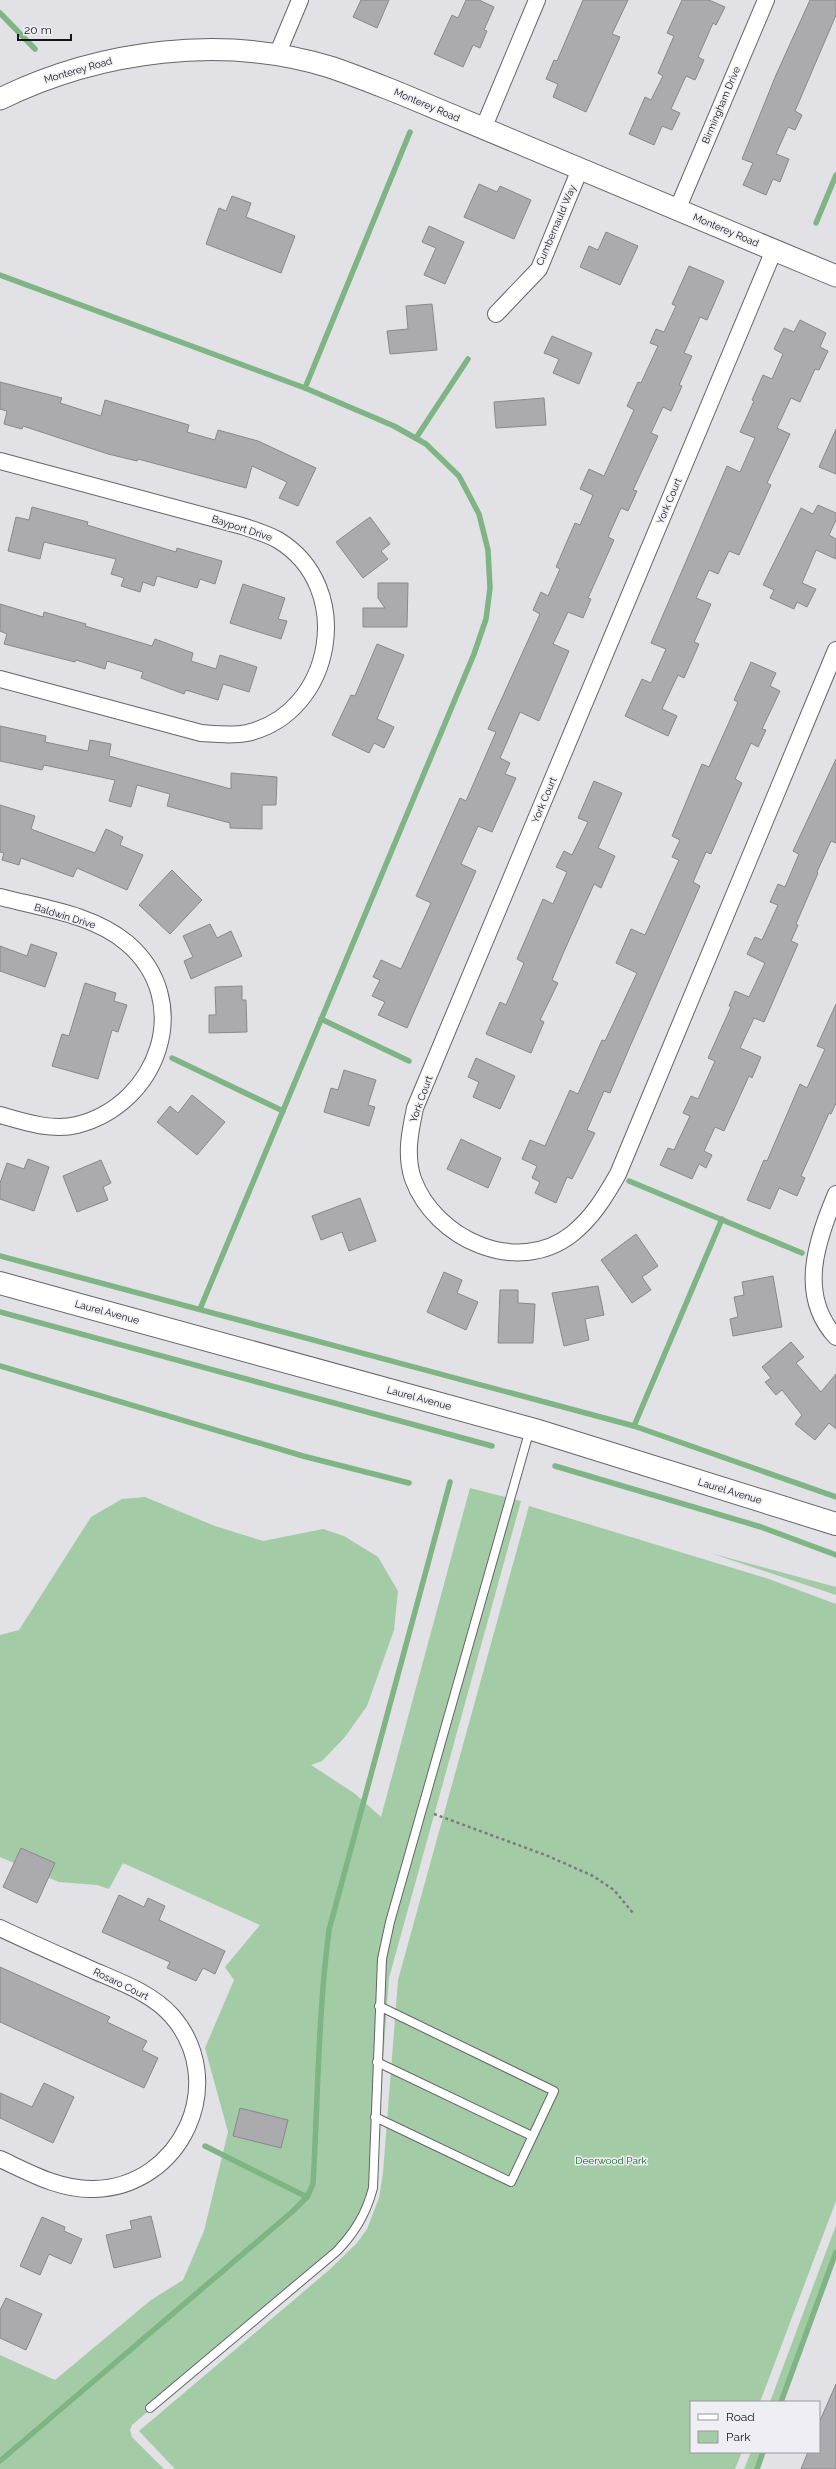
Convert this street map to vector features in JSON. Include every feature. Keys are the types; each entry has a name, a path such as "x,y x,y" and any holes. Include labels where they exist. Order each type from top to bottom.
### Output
{"main road":[{"name":"Laurel Avenue","path":"0,1283 530,1429 836,1524"}],"street":[{"path":"277,55 300,0"},
{"path":"483,129 537,0"},
{"name":"Birmingham Drive","path":"677,210 766,0"},
{"name":"Monterey Road","path":"0,99 28,85 92,64 157,52 214,50 277,55 329,67 358,77 836,276"},
{"name":"Cumbernauld Way","path":"496,314 539,268 580,169"},
{"name":"York Court","path":"774,250 415,1108 410,1132 408,1157 413,1178 430,1212 445,1226 461,1237 496,1250 532,1250 551,1245 571,1235 589,1219 605,1198 618,1174 836,650"},
{"name":"Bayport Drive","path":"0,461 242,526 279,540 292,551 314,577 326,607 328,626 326,650 318,674 305,694 289,712 271,724 247,732 225,735 201,733 0,679"},
{"name":"Baldwin Drive","path":"0,897 80,918 97,925 127,943 143,961 156,985 160,998 162,1026 155,1058 146,1077 129,1098 107,1113 76,1125 56,1126 34,1124 0,1115"},
{"path":"836,1194 817,1241 812,1267 814,1292 822,1316 836,1337"},
{"name":"Rosaro Court","path":"0,1928 112,1978 157,2002 172,2016 185,2035 193,2056 197,2078 195,2102 191,2120 182,2138 169,2155 152,2170 132,2181 96,2189 67,2188 0,2159"}],"lane":[{"path":"150,2408 337,2251 351,2236 367,2207 373,2188 382,1959 422,1810 530,1429"},
{"path":"375,2117 511,2182 554,2091 379,2006"},
{"path":"377,2062 532,2136"}],"path":[{"path":"422,1810 548,1856 593,1876 614,1890 633,1913"}],"green space":[{"path":"470,1488 521,1501 389,1978 375,2172 360,2224 321,2265 132,2425 130,2430 132,2437 164,2469 0,2469 0,2355 55,2380 151,2300 183,2280 204,2231 228,2132 205,2048 234,1980 225,1967 260,1925 123,1863 109,1889 97,1885 59,1882 0,1857 0,1635 19,1630 91,1517 122,1499 145,1497 215,1526 263,1541 323,1529 344,1536 378,1557 398,1591 394,1630 367,1706 345,1737 322,1761 311,1765 354,1793 381,1817"},
{"name":"Deerwood Park","path":"529,1506 766,1578 836,1604 836,2201 760,2401 690,2401 690,2453 742,2453 735,2469 175,2469 139,2431 328,2271 357,2243 367,2229 379,2198 383,2173 398,1980"},
{"path":"710,1553 836,1587 836,1595"},
{"path":"836,2225 836,2249 780,2401 770,2401"},
{"path":"751,2453 762,2453 755,2469 744,2469"}],"building":[{"path":"361,0 389,0 377,28 353,17"},
{"path":"466,0 479,0 494,7 484,30 487,31 480,48 473,45 463,67 434,54 452,15 458,18"},
{"path":"583,0 628,0 612,34 620,37 586,112 553,97 558,84 546,79 554,60 557,61"},
{"path":"682,0 709,0 725,7 716,25 713,23 698,57 704,60 695,80 686,76 671,109 680,113 672,130 662,126 654,145 629,134 645,97 651,100 663,76 658,73 674,36 667,33"},
{"path":"810,0 836,0 836,15 795,111 802,115 795,130 788,127 776,154 789,159 780,182 773,179 766,195 743,185 753,163 742,159 776,75"},
{"path":"479,184 497,192 500,186 531,200 514,239 464,217"},
{"path":"232,196 251,203 246,217 295,236 281,273 206,244 219,208 226,211"},
{"path":"429,226 464,242 445,284 424,275 436,248 422,242"},
{"path":"606,232 638,246 620,285 580,267 589,246 598,250"},
{"path":"689,266 724,281 707,320 700,317 684,353 692,356 679,385 682,386 671,411 663,407 651,433 658,436 633,490 637,491 628,511 621,508 608,537 614,540 588,598 591,599 583,618 568,612 553,644 569,651 539,721 520,712 500,758 510,763 505,774 516,778 492,832 478,826 461,864 476,871 407,1028 378,1015 385,1002 372,996 380,980 373,977 381,960 401,969 431,903 416,896 460,798 466,801 496,732 488,729 540,614 533,610 541,592 548,596 560,569 556,567 575,523 580,525 593,495 580,489 589,469 604,476 634,410 627,406 638,382 641,383 658,346 650,343 656,329 664,332 676,306 672,304"},
{"path":"432,304 437,350 390,354 387,331 408,329 406,306"},
{"path":"800,320 826,333 820,347 828,351 819,370 815,369 800,402 791,398 777,428 790,434 767,483 771,485 739,555 729,551 718,574 709,570 696,598 711,604 694,642 699,644 684,678 678,675 662,709 677,716 668,736 625,716 642,679 651,683 666,649 651,643 727,466 740,472 755,438 740,432 754,401 752,400 763,375 772,379 783,354 774,349 784,328 794,332"},
{"path":"552,336 592,353 579,384 553,373 559,359 544,353"},
{"path":"0,382 62,398 60,403 101,416 105,400 189,425 187,432 215,440 218,430 258,441 316,468 298,506 279,498 287,482 252,466 246,488 138,459 137,461 108,454 23,426 22,429 4,424 7,411 0,409"},
{"path":"544,398 546,425 496,428 494,402"},
{"path":"836,429 836,474 819,467"},
{"path":"818,505 836,513 836,520 829,535 836,539 836,559 816,550 802,583 816,589 807,607 797,602 794,609 770,598 774,590 763,585 801,508 813,514"},
{"path":"32,507 88,522 87,525 176,552 177,548 222,561 215,584 200,579 197,588 157,576 154,586 143,582 140,592 121,586 124,578 111,574 116,559 44,542 40,559 8,551 16,517 29,520"},
{"path":"370,517 390,544 381,551 388,559 363,578 336,542"},
{"path":"378,583 408,583 407,627 363,627 363,608 385,608 378,598"},
{"path":"243,584 285,598 278,619 287,621 281,639 230,623"},
{"path":"0,604 43,617 44,612 152,646 155,639 193,653 191,661 216,669 220,655 257,667 249,692 223,684 218,700 186,690 184,694 141,678 143,672 107,661 105,669 76,660 75,662 4,644 7,634 0,631"},
{"path":"377,644 404,655 377,719 394,727 384,748 374,743 369,753 332,735 351,695 355,696"},
{"path":"751,662 776,673 770,686 780,691 762,729 766,730 758,747 751,743 735,779 742,783 711,854 706,852 693,882 700,886 610,1093 604,1091 587,1130 595,1133 572,1179 567,1177 556,1203 535,1193 540,1182 532,1178 537,1166 522,1159 530,1140 545,1146 570,1090 578,1094 602,1040 605,1041 637,973 616,963 631,929 645,935 679,860 672,857 680,840 672,836 702,764 709,767 738,702 734,700"},
{"path":"0,726 46,736 45,742 88,751 90,740 111,744 109,756 231,789 231,773 277,777 276,805 262,805 262,829 230,828 230,823 167,806 170,794 137,785 131,807 109,801 115,780 44,765 42,770 0,761"},
{"path":"836,759 836,843 831,841 796,924 798,925 791,941 798,944 764,1022 754,1018 740,1048 761,1057 752,1078 749,1076 724,1131 715,1127 704,1151 712,1155 706,1168 699,1164 692,1179 660,1165 668,1148 674,1150 690,1116 683,1113 691,1096 698,1099 715,1061 708,1058 731,1007 729,1006 735,991 749,997 765,963 747,954 755,937 762,940 778,905 770,902 778,884 785,887 799,854 793,851"},
{"path":"594,781 622,793 598,848 615,856 601,888 594,884 562,956 552,980 558,983 540,1020 544,1022 531,1053 486,1034 500,1002 506,1005 524,963 517,959 543,899 553,904 567,872 556,867 564,851 572,855 588,822 578,818"},
{"path":"0,805 35,816 31,829 95,853 106,829 123,837 120,845 143,855 127,890 77,868 73,877 21,858 19,865 2,860 4,853 0,852"},
{"path":"172,870 202,900 170,934 139,905"},
{"path":"210,924 217,938 231,931 242,956 191,979 184,961 193,957 183,936"},
{"path":"31,944 57,953 45,987 0,971 0,946 27,956"},
{"path":"85,983 116,993 114,1001 127,1005 118,1032 112,1030 98,1079 52,1066 62,1034 69,1036"},
{"path":"242,986 242,1000 246,1000 247,1032 209,1033 209,1015 216,1015 215,987"},
{"path":"836,1004 836,1103 831,1114 829,1113 801,1176 805,1178 797,1196 779,1188 770,1209 747,1200 764,1160 767,1161 800,1084 807,1088 825,1049 817,1046"},
{"path":"476,1058 515,1076 500,1109 473,1097 479,1082 468,1077"},
{"path":"344,1070 376,1080 368,1105 375,1107 369,1126 324,1112 331,1088 338,1090"},
{"path":"192,1095 225,1122 197,1155 157,1122 170,1106 178,1113"},
{"path":"461,1139 501,1158 488,1188 447,1169"},
{"path":"28,1159 49,1167 34,1211 0,1199 0,1183 7,1163 24,1169"},
{"path":"101,1160 111,1183 103,1187 108,1200 77,1212 63,1176"},
{"path":"360,1198 376,1241 349,1251 342,1232 321,1240 312,1216"},
{"path":"636,1234 658,1266 642,1277 651,1290 632,1303 601,1260"},
{"path":"444,1272 462,1280 457,1293 478,1302 466,1330 427,1312"},
{"path":"773,1276 782,1327 733,1336 730,1319 738,1317 734,1297 744,1295 742,1282"},
{"path":"598,1286 604,1315 585,1319 589,1340 564,1346 552,1293"},
{"path":"500,1290 518,1290 518,1303 535,1304 533,1343 498,1343"},
{"path":"791,1342 804,1357 796,1363 821,1392 836,1374 836,1429 829,1423 815,1440 795,1424 802,1415 782,1390 776,1395 765,1382 771,1378 762,1367"},
{"path":"21,1848 55,1863 37,1903 3,1887"},
{"path":"119,1895 144,1907 148,1898 165,1906 159,1920 225,1951 215,1974 203,1968 196,1981 167,1968 170,1962 102,1932"},
{"path":"0,1967 110,2017 107,2022 147,2041 142,2050 158,2058 144,2088 0,2022"},
{"path":"44,2083 74,2097 53,2143 0,2118 0,2093 32,2107"},
{"path":"240,2108 288,2120 281,2148 233,2136"},
{"path":"151,2216 161,2257 114,2268 106,2235 132,2229 130,2221"},
{"path":"42,2217 65,2227 64,2231 82,2239 71,2264 49,2254 40,2275 20,2266"},
{"path":"6,2298 42,2314 26,2350 0,2338 0,2310"},
{"path":"836,2384 836,2469 801,2469 808,2453 820,2453 820,2421"}],"waterway":[{"path":"0,13 35,49"},
{"path":"305,388 410,132"},
{"path":"816,223 836,175"},
{"path":"0,275 305,388 394,426 426,444 459,476 479,514 488,550 490,588 486,619 474,654 200,1309"},
{"path":"416,438 468,359"},
{"path":"321,1019 409,1061"},
{"path":"172,1058 283,1111"},
{"path":"629,1181 802,1253"},
{"path":"634,1426 722,1219"},
{"path":"0,1256 634,1426 836,1497"},
{"path":"0,1312 492,1446"},
{"path":"0,1366 303,1456 409,1483"},
{"path":"555,1466 761,1527 836,1555"},
{"path":"0,2461 292,2212 307,2197 313,2184 320,2025 329,1930 450,1482"},
{"path":"205,2146 307,2197"},
{"path":"781,2401 836,2252"},
{"path":"757,2469 763,2453"}]}
